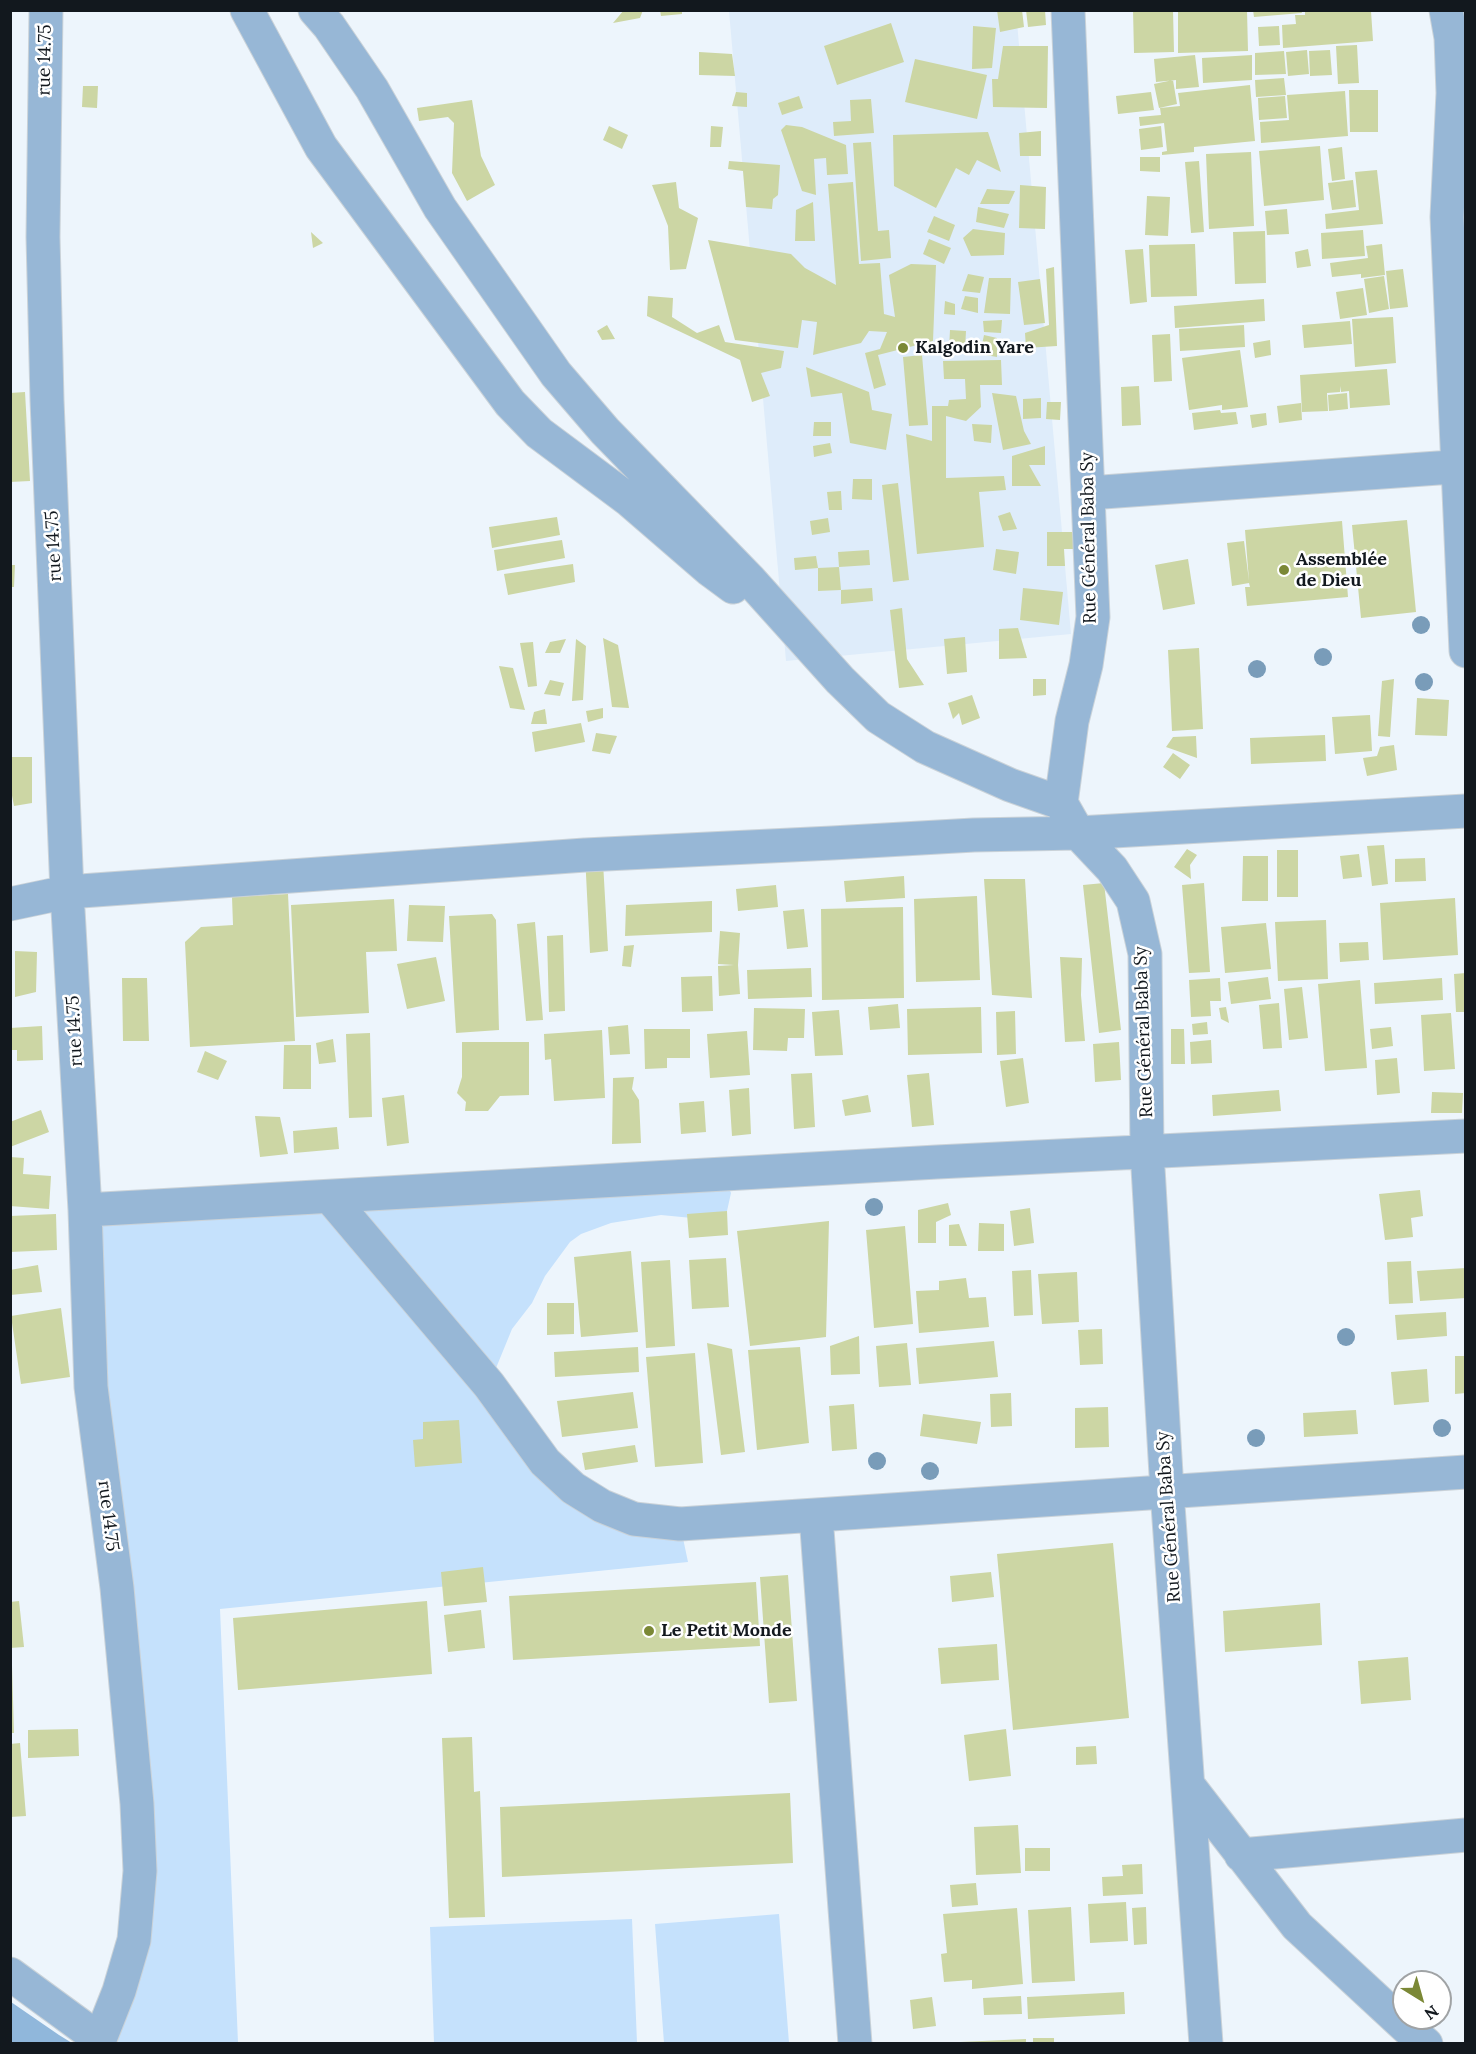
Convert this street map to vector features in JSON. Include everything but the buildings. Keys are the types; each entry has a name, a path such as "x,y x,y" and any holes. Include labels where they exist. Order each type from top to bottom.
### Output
{"street":[{"name":"rue 14.75","path":"46,10 43,237 47,400 67,892 85,1210 91,1387 117,1588 137,1804 140,1871 134,1940 119,1991 98,2041"},
{"path":"246,10 321,147 510,403 539,433 629,500 710,570 806,641"},
{"path":"315,10 329,26 372,89 440,208 556,374 604,431 750,580 840,680 878,717 925,747 1010,785 1061,803"},
{"name":"Rue Général Baba Sy","path":"1068,10 1093,617 1086,665 1072,721 1061,803 1078,833 1112,869 1132,901 1145,954 1147,1151 1167,1491 1206,2043"},
{"path":"1446,10 1451,38 1453,93 1447,217 1461,466 1466,651"},
{"path":"1089,493 1461,466"},
{"path":"10,904 67,892 654,850 832,843 974,834 1078,833 1466,811"},
{"path":"85,1210 1147,1151 1466,1136"},
{"path":"330,1197 489,1385 545,1462 573,1488 602,1506 634,1519 680,1524 1466,1473"},
{"path":"816,1516 855,2043"},
{"path":"1188,1785 1297,1926 1426,2043"},
{"path":"1241,1855 1466,1835"},
{"path":"10,1974 98,2041"}],"shaded area":[{"name":"Kalgodin Yare","path":"729,11 1016,11 1071,634 786,661"},
{"path":"725,1180 731,1193 727,1211 692,1218 661,1215 611,1223 581,1234 570,1242 545,1276 532,1303 512,1329 487,1390 536,1457 680,1524 688,1562 220,1609 238,2043 111,2043 146,1943 85,1216"},
{"path":"779,1914 789,2043 664,2043 655,1924"},
{"path":"632,1919 637,2043 434,2043 430,1927"},
{"path":"11,2002 59,2035 72,2043 11,2043"}],"place":[{"name":"Kalgodin Yare","path":"903,348"},
{"name":"Assemblée de Dieu","path":"1284,570"},
{"name":"Le Petit Monde","path":"649,1631"}]}
